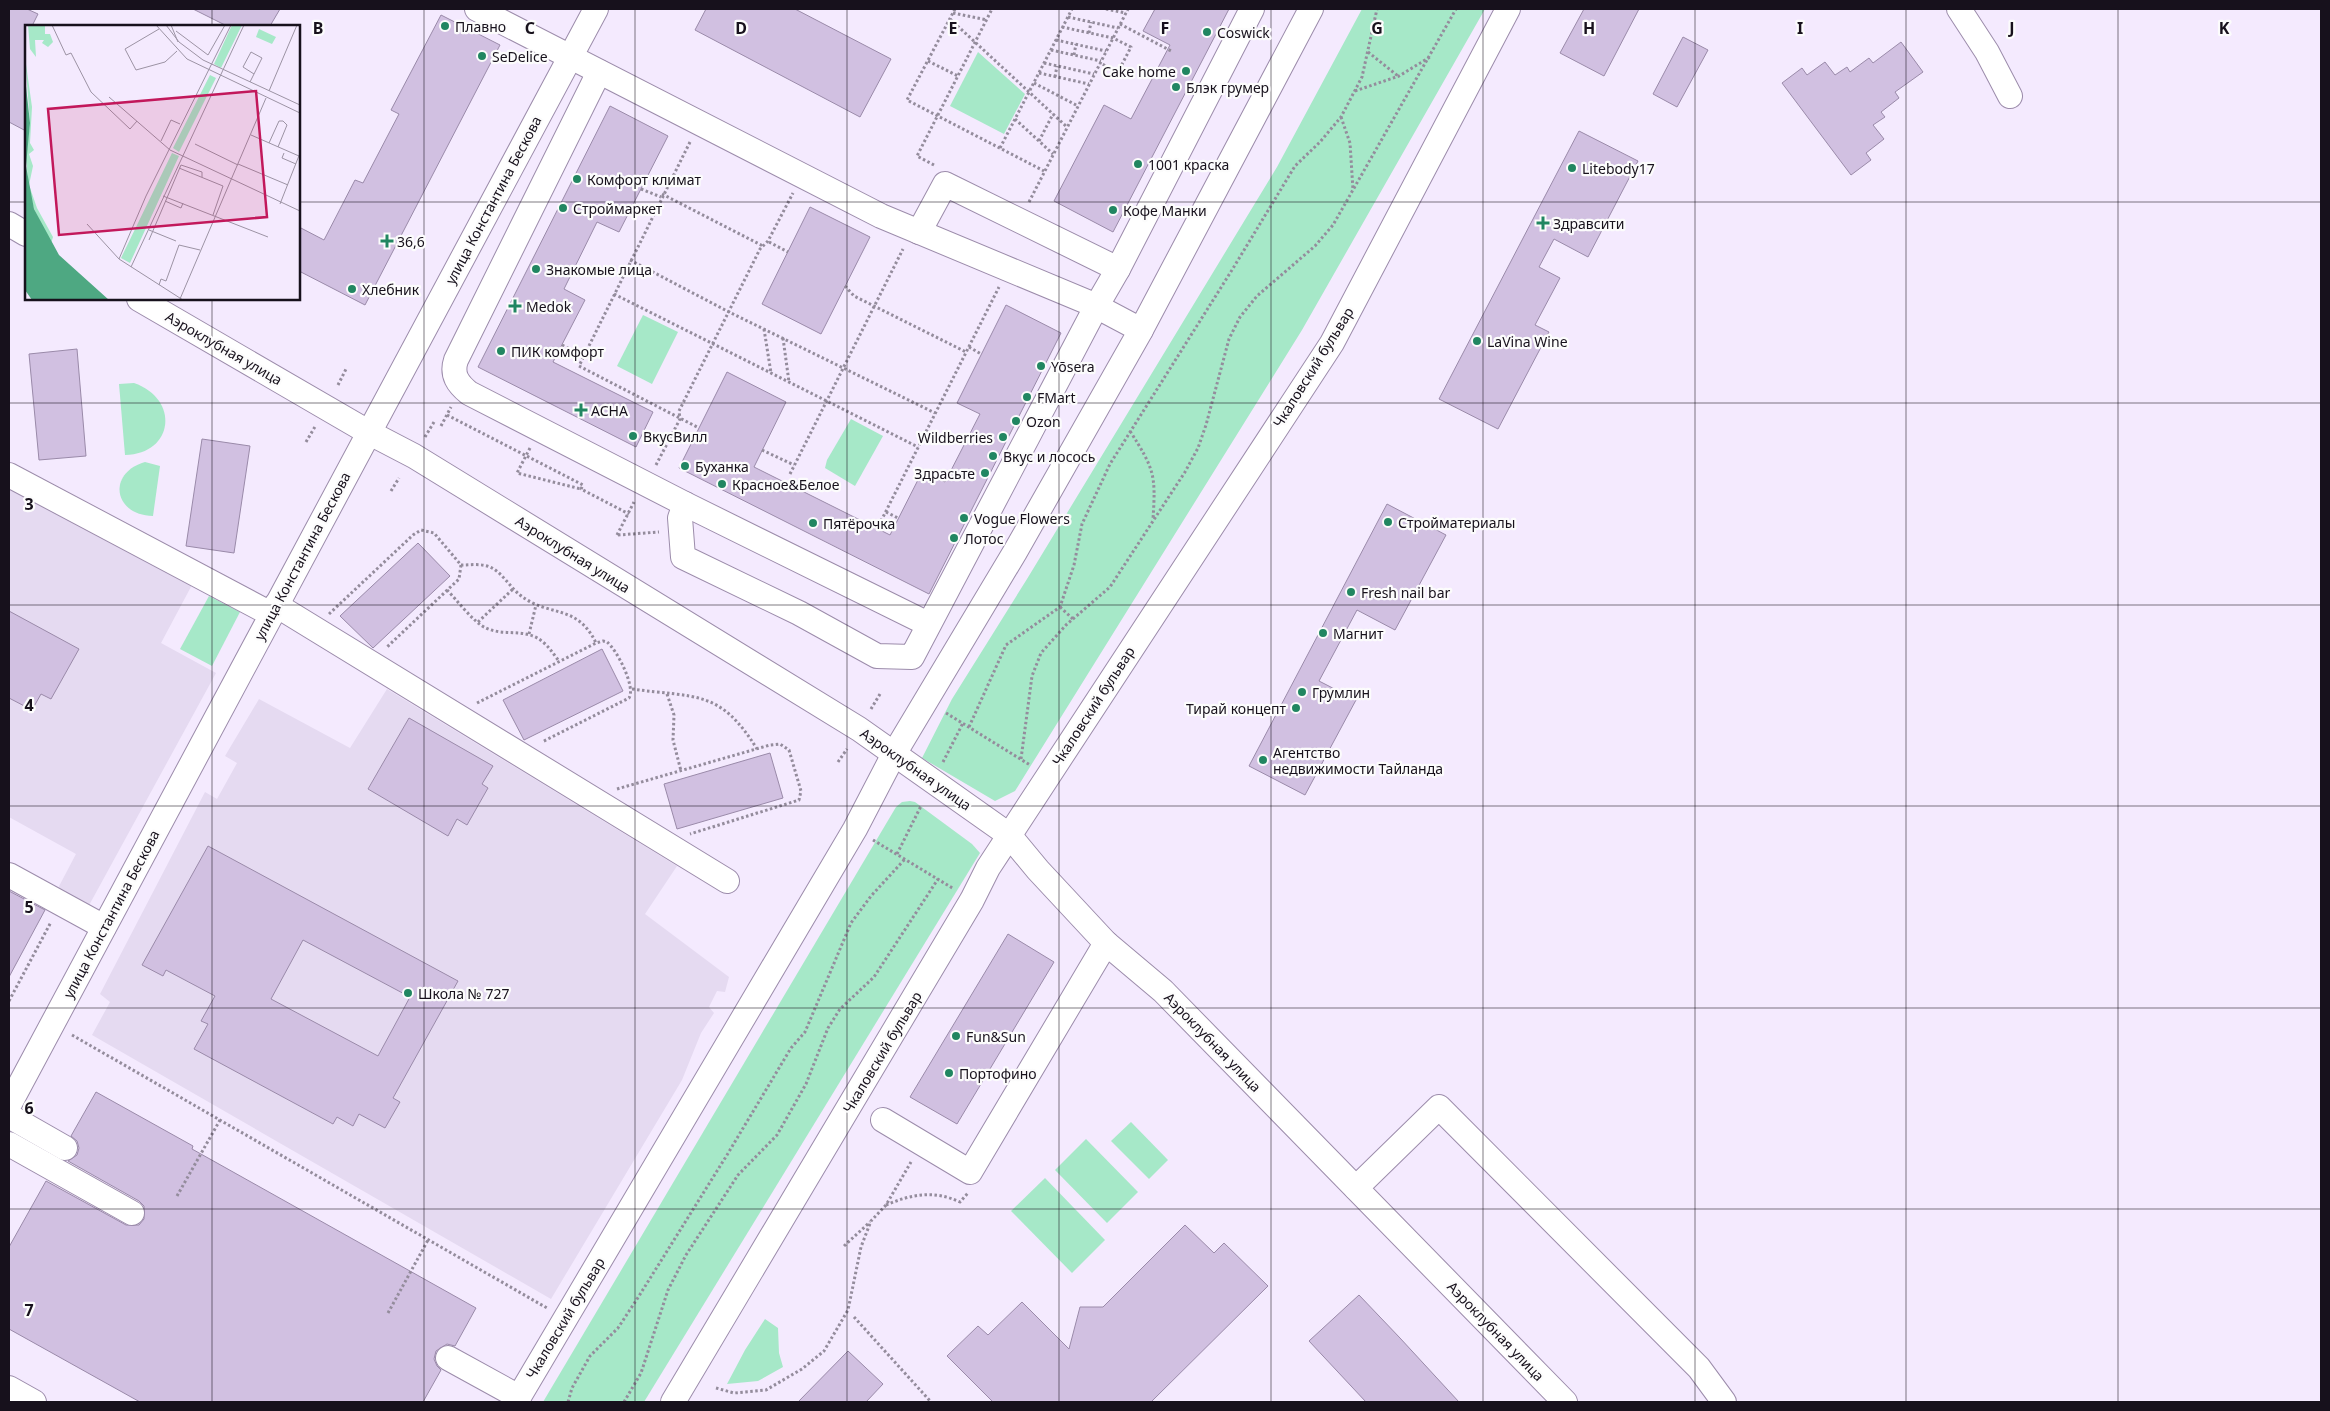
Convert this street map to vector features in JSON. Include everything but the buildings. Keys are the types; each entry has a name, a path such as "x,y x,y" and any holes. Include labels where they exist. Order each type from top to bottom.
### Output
{"street":[{"path":"477,9 881,216 1096,307 1141,330"},
{"name":"улица Константина Бескова","path":"9,1105 596,9"},
{"path":"685,504 680,518 683,557 799,613 877,656 912,657 1096,307 1118,269 1252,9"},
{"name":"Чкаловский бульвар","path":"517,1400 854,829 894,754 1015,552 1141,330 1311,9"},
{"name":"Чкаловский бульвар","path":"674,1402 972,900 988,868 1332,342 1508,9"},
{"path":"1959,9 1987,52 2010,96"},
{"path":"599,72 456,360 454,367 457,382 469,393 685,504 928,624"},
{"path":"919,232 945,184 1118,269"},
{"path":"9,224 25,233"},
{"name":"Аэроклубная улица","path":"140,300 368,432 414,456 859,728 1009,835 1038,870 1106,943 1163,991 1565,1402"},
{"path":"9,475 314,628 727,881"},
{"path":"9,875 104,927"},
{"path":"883,1120 970,1172 1106,943"},
{"path":"1356,1188 1439,1107 1699,1368 1724,1402"},
{"path":"9,1116 64,1148"},
{"path":"9,1144 132,1213"},
{"path":"448,1358 517,1400"},
{"path":"9,1388 34,1402"}],"path":[{"path":"933,164 916,156 992,9"},
{"path":"1000,148 1072,9"},
{"path":"1106,9 1126,13"},
{"path":"1027,204 1128,9"},
{"path":"969,727 1006,645 1060,607 1074,565 1082,524 1110,464 1130,431 1232,270 1294,166 1320,142 1341,117 1362,77 1377,9"},
{"path":"1021,759 1032,676 1041,653 1073,619 1110,587 1185,472 1198,448 1229,339 1240,317 1257,296 1315,246 1327,232 1431,56 1456,9"},
{"path":"986,20 954,11 908,100 1044,171"},
{"path":"1068,17 1119,26 1173,52"},
{"path":"949,19 1067,127"},
{"path":"1088,33 1091,22"},
{"path":"1050,50 1101,62 1118,72 1131,48 1113,38 1062,27"},
{"path":"1056,40 1106,51"},
{"path":"1074,56 1076,44"},
{"path":"1368,52 1399,76"},
{"path":"1355,91 1399,76 1431,56"},
{"path":"928,61 958,76"},
{"path":"1044,63 1094,74"},
{"path":"1055,77 1057,66"},
{"path":"1039,73 1089,84"},
{"path":"1034,83 1078,106"},
{"path":"1039,141 1053,114"},
{"path":"1341,117 1350,144 1353,190"},
{"path":"1015,119 1053,154"},
{"path":"688,146 661,196 580,366 699,428"},
{"path":"641,189 661,196 763,246"},
{"path":"674,431 680,419 679,411 712,344 760,249 768,242 793,192"},
{"path":"768,242 788,252"},
{"path":"790,474 901,253"},
{"path":"630,260 729,312 935,413"},
{"path":"845,286 854,296 966,352"},
{"path":"614,294 918,447"},
{"path":"881,521 995,294"},
{"path":"764,329 771,373"},
{"path":"783,338 789,382"},
{"path":"562,345 584,356"},
{"path":"968,348 981,354"},
{"path":"338,385 346,369"},
{"path":"447,415 583,485 582,488"},
{"path":"306,442 317,422"},
{"path":"425,438 434,422"},
{"path":"1130,431 1152,469 1155,487 1153,520"},
{"path":"762,450 794,465"},
{"path":"525,458 517,473 582,488 628,514"},
{"path":"391,491 399,478"},
{"path":"635,500 617,535 680,530"},
{"path":"886,512 898,518"},
{"path":"314,628 421,530 434,533 461,566 459,579 370,662"},
{"path":"461,566 479,565 492,568 513,589 536,605 577,618 590,630 596,643"},
{"path":"478,622 513,589"},
{"path":"447,590 483,628 500,634 529,634 545,643 559,662"},
{"path":"529,634 536,605"},
{"path":"1060,607 1073,619"},
{"path":"455,714 596,643 603,641 611,645 632,689 629,698 519,754"},
{"path":"632,689 708,700 721,706 734,716 757,749"},
{"path":"667,694 674,716 673,740 681,771"},
{"path":"871,709 880,694"},
{"path":"946,713 1031,765"},
{"path":"940,769 963,723"},
{"path":"590,797 757,749 780,744 789,750 801,791 799,800 663,841"},
{"path":"838,762 847,749"},
{"path":"897,854 921,806"},
{"path":"871,839 958,892"},
{"path":"568,1402 572,1388 590,1356 618,1328 629,1312 791,1048 805,1032 851,923 870,896 905,859"},
{"path":"624,1402 641,1373 668,1290 696,1240 738,1175 777,1135 806,1084 828,1028 840,1009 874,977 938,879"},
{"path":"9,1001 61,904"},
{"path":"71,1034 549,1309"},
{"path":"177,1196 220,1120"},
{"path":"844,1246 886,1205 923,1143"},
{"path":"886,1205 902,1198 926,1193 941,1195 960,1202 976,1184 970,1172"},
{"path":"716,1388 734,1393 766,1390 802,1369 824,1352 848,1310 861,1247 871,1221"},
{"path":"388,1313 428,1240"},
{"path":"854,1317 932,1402"}],"shaded area":[{"path":"9,485 193,583 161,643 216,673 87,909 56,892 76,854 9,817"},
{"name":"Школа № 727","path":"387,689 677,866 645,914 729,977 725,992 717,991 709,1007 714,1013 701,1033 682,1080 551,1299 92,1035 110,1002 100,994 205,792 217,799 237,763 225,756 259,699 350,748"}],"green space":[{"path":"1362,9 1485,9 1302,330 1015,791 995,801 922,758 952,699 1277,167"},
{"path":"978,52 1025,94 1004,134 950,106"},
{"path":"643,315 678,332 652,384 617,366"},
{"path":"134,383 149,391 159,401 164,413 165,425 162,436 154,446 141,452 125,455 119,384"},
{"path":"851,419 883,436 855,486 825,468 827,460"},
{"path":"145,462 160,466 153,516 140,514 130,509 123,501 120,493 120,484 125,475 133,467"},
{"path":"209,596 240,612 212,666 180,649"},
{"path":"902,802 915,802 972,844 980,853 644,1402 543,1402 896,807"},
{"path":"1131,1122 1168,1160 1149,1179 1111,1141"},
{"path":"1086,1139 1138,1192 1107,1223 1055,1170"},
{"path":"1045,1178 1105,1240 1072,1273 1011,1211"},
{"path":"765,1319 778,1328 779,1353 783,1367 758,1381 727,1384 745,1350"}],"place":[{"name":"Плавно","path":"445,26"},
{"name":"Coswick","path":"1207,32"},
{"name":"SeDelice","path":"482,56"},
{"name":"Cake home","path":"1186,71"},
{"name":"Блэк грумер","path":"1176,87"},
{"name":"1001 краска","path":"1138,164"},
{"name":"Litebody17","path":"1572,168"},
{"name":"Комфорт климат","path":"577,179"},
{"name":"Строймаркет","path":"563,208"},
{"name":"Кофе Манки","path":"1113,210"},
{"name":"Здравсити","path":"1543,223"},
{"name":"36,6","path":"387,241"},
{"name":"Знакомые лица","path":"536,269"},
{"name":"Хлебник","path":"352,289"},
{"name":"Medok","path":"515,306"},
{"name":"LaVina Wine","path":"1477,341"},
{"name":"ПИК комфорт","path":"501,351"},
{"name":"Yōsera","path":"1041,366"},
{"name":"FMart","path":"1027,397"},
{"name":"АСНА","path":"581,410"},
{"name":"Ozon","path":"1016,421"},
{"name":"ВкусВилл","path":"633,436"},
{"name":"Wildberries","path":"1003,437"},
{"name":"Вкус и лосось","path":"993,456"},
{"name":"Буханка","path":"685,466"},
{"name":"Здрасьте","path":"985,473"},
{"name":"Красное&Белое","path":"722,484"},
{"name":"Vogue Flowers","path":"964,518"},
{"name":"Стройматериалы","path":"1388,522"},
{"name":"Пятёрочка","path":"813,523"},
{"name":"Лотос","path":"954,538"},
{"name":"Fresh nail bar","path":"1351,592"},
{"name":"Магнит","path":"1323,633"},
{"name":"Грумлин","path":"1302,692"},
{"name":"Тирай концепт","path":"1296,708"},
{"name":"Агентство недвижимости Тайланда","path":"1263,760"},
{"name":"Школа № 727","path":"408,993"},
{"name":"Fun&Sun","path":"956,1036"},
{"name":"Портофино","path":"949,1073"}]}
